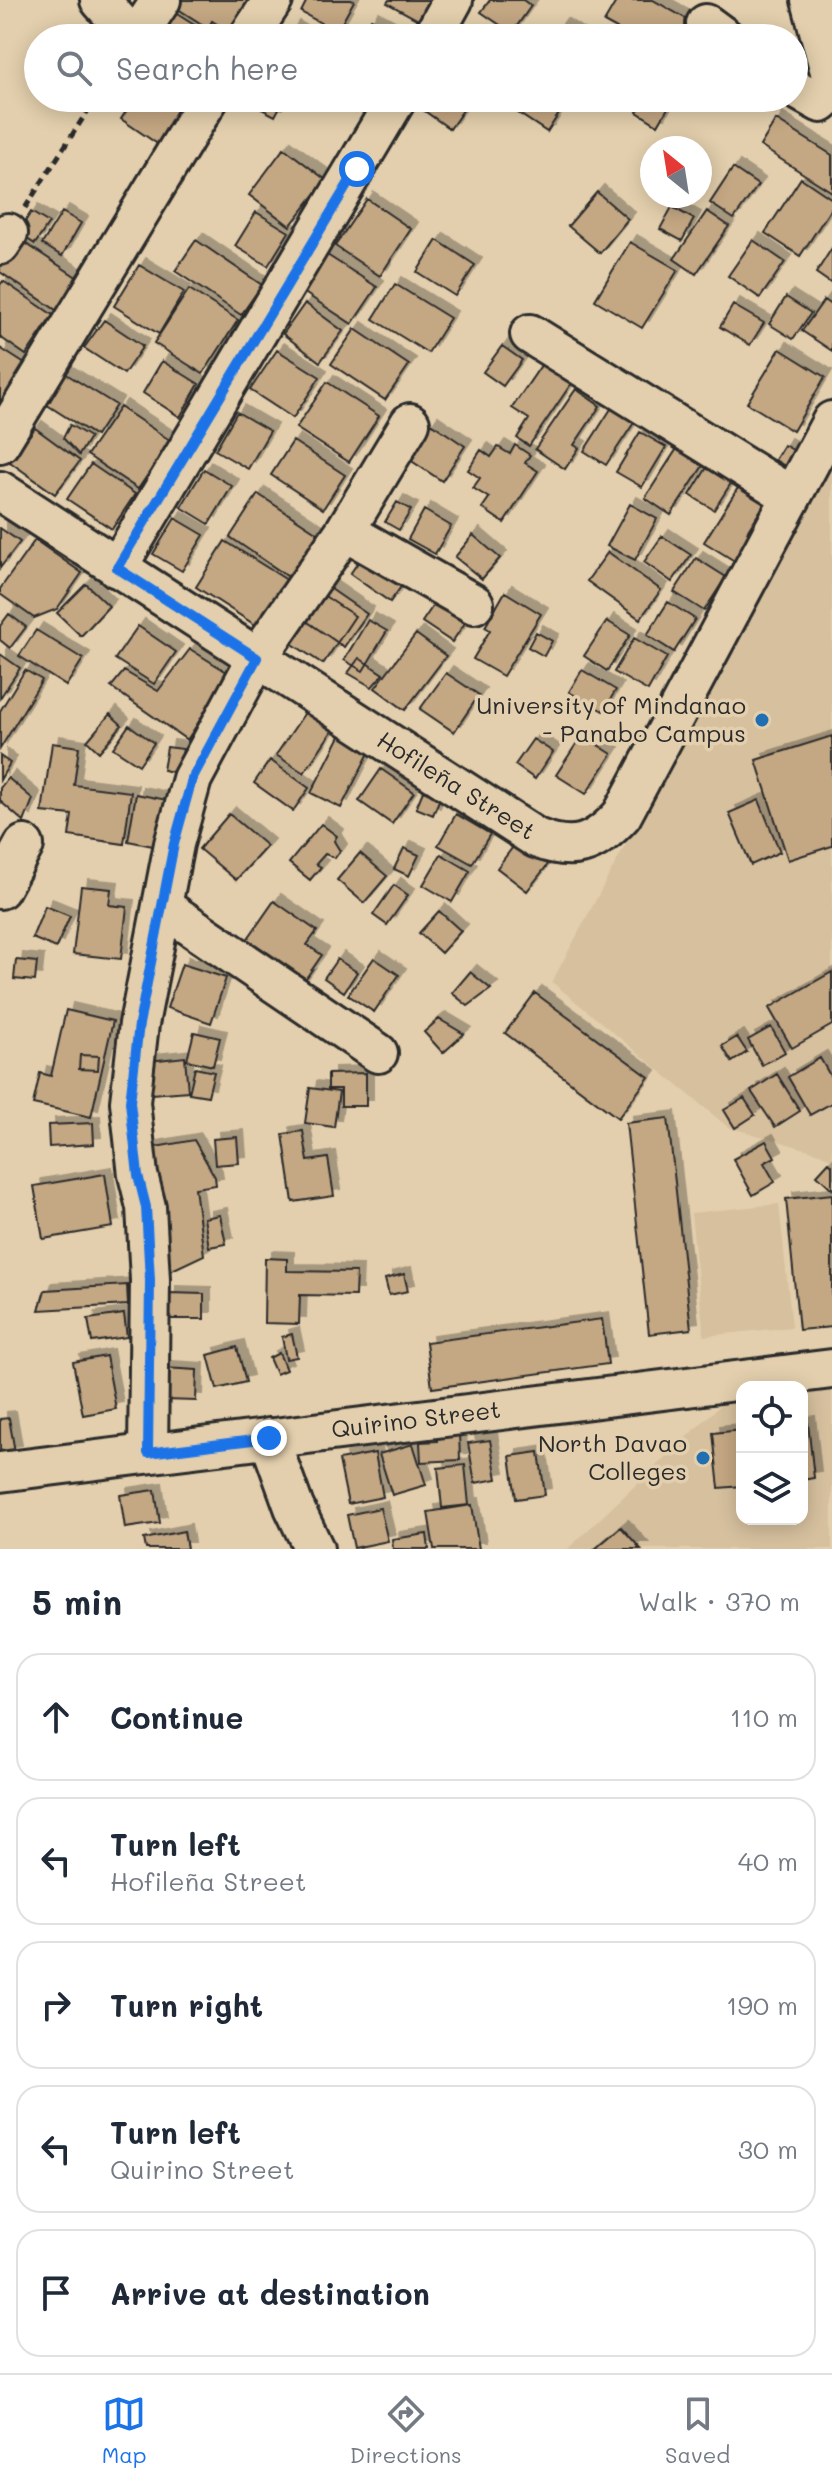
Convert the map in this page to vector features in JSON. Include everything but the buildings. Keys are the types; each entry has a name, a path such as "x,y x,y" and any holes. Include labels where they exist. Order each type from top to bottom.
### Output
{"street":[{"path":"100,0 121,24"},
{"path":"144,24 161,0"},
{"path":"257,24 273,0"},
{"path":"440,24 453,0"},
{"path":"811,0 832,79"},
{"path":"808,96 821,103 832,93"},
{"path":"0,443 201,112"},
{"path":"117,568 389,112"},
{"path":"530,334 791,496"},
{"name":"Hofileña Street","path":"0,491 536,838 558,847 585,844 608,830 622,815 832,421"},
{"path":"148,1453 150,1280 146,1207 138,1175 130,1102 139,1024 174,844 192,779 257,658 345,531 410,423"},
{"path":"345,531 474,604"},
{"path":"0,889 24,845"},
{"path":"163,907 378,1053"},
{"name":"Quirino Street","path":"0,1472 832,1369"},
{"path":"269,1438 294,1507 314,1549"}],"path":[{"path":"4,239 87,112"}],"shaded area":[{"name":"University of Mindanao - Panabo Campus","path":"832,458 832,1160 820,1153 728,1127 552,982"},
{"path":"779,1204 792,1327 704,1336 691,1213"},
{"name":"North Davao Colleges","path":"832,1387 832,1549 568,1549 728,1398 736,1397 736,1525 808,1525 808,1389"}],"place":[{"name":"University of Mindanao - Panabo Campus","path":"762,720"},
{"name":"North Davao Colleges","path":"703,1458"}],"route":[{"path":"269,1438 148,1453 150,1280 146,1207 138,1175 130,1102 139,1024 151,975 174,844 192,779 257,658 117,568 357,169"}]}
